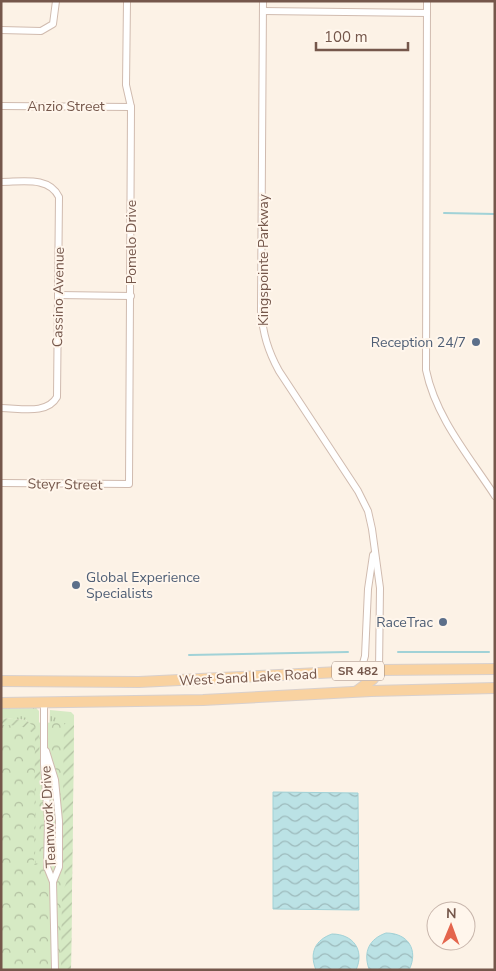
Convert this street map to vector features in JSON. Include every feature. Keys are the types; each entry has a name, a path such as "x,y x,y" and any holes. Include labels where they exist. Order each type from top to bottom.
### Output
{"main road":[{"name":"West Sand Lake Road","path":"1,681 140,682 379,670 495,669"},
{"path":"356,692 369,683 379,670"},
{"name":"West Sand Lake Road","path":"1,703 214,700 356,692 495,688"}],"street":[{"path":"1,30 41,31 53,24 56,1"},
{"name":"Pomelo Drive","path":"127,1 126,85 131,107 129,484"},
{"name":"Kingspointe Parkway","path":"263,1 261,301 263,333 268,352 279,371 358,491 368,511 380,588 379,670"},
{"path":"428,1 426,370 430,390 439,411 495,496"},
{"path":"263,11 427,13"},
{"name":"Anzio Street","path":"1,106 131,107"},
{"name":"Cassino Avenue","path":"1,182 46,183 55,187 59,197 57,397 53,406 45,409 1,408"},
{"path":"58,295 131,296"},
{"name":"Steyr Street","path":"1,483 129,484"},
{"name":"Kingspointe Parkway","path":"354,671 363,663 365,656 368,589 374,549"},
{"name":"Teamwork Drive","path":"44,703 46,751 44,764 48,821 47,867 53,882 54,970"},
{"name":"Teamwork Drive","path":"46,751 58,798 59,867 53,882"}],"green space":[{"path":"1,707 35,707 39,711 39,731 26,720 1,718"},
{"path":"50,710 71,712 74,715 74,723 65,723 49,738"},
{"path":"1,718 26,720 39,731 40,777 36,780 35,863 44,865 34,865 35,737 25,728 1,725"},
{"path":"1,722 74,723 71,970 1,970"},
{"path":"64,723 74,723 71,970 61,970 62,894 68,878 62,867"}],"water":[{"path":"273,792 358,793 359,910 273,909"},
{"path":"386,933 406,939 413,956 409,970 369,969 367,952 369,947 375,939"},
{"path":"332,934 346,937 355,944 359,956 356,970 316,970 313,958 315,948 321,940"}],"waterway":[{"path":"444,213 495,214"},
{"path":"189,655 348,652"},
{"path":"398,652 489,652"}],"place":[{"name":"Reception 24/7","path":"476,342"},
{"name":"Global Experience Specialists","path":"76,585"},
{"name":"RaceTrac","path":"443,622"}]}
